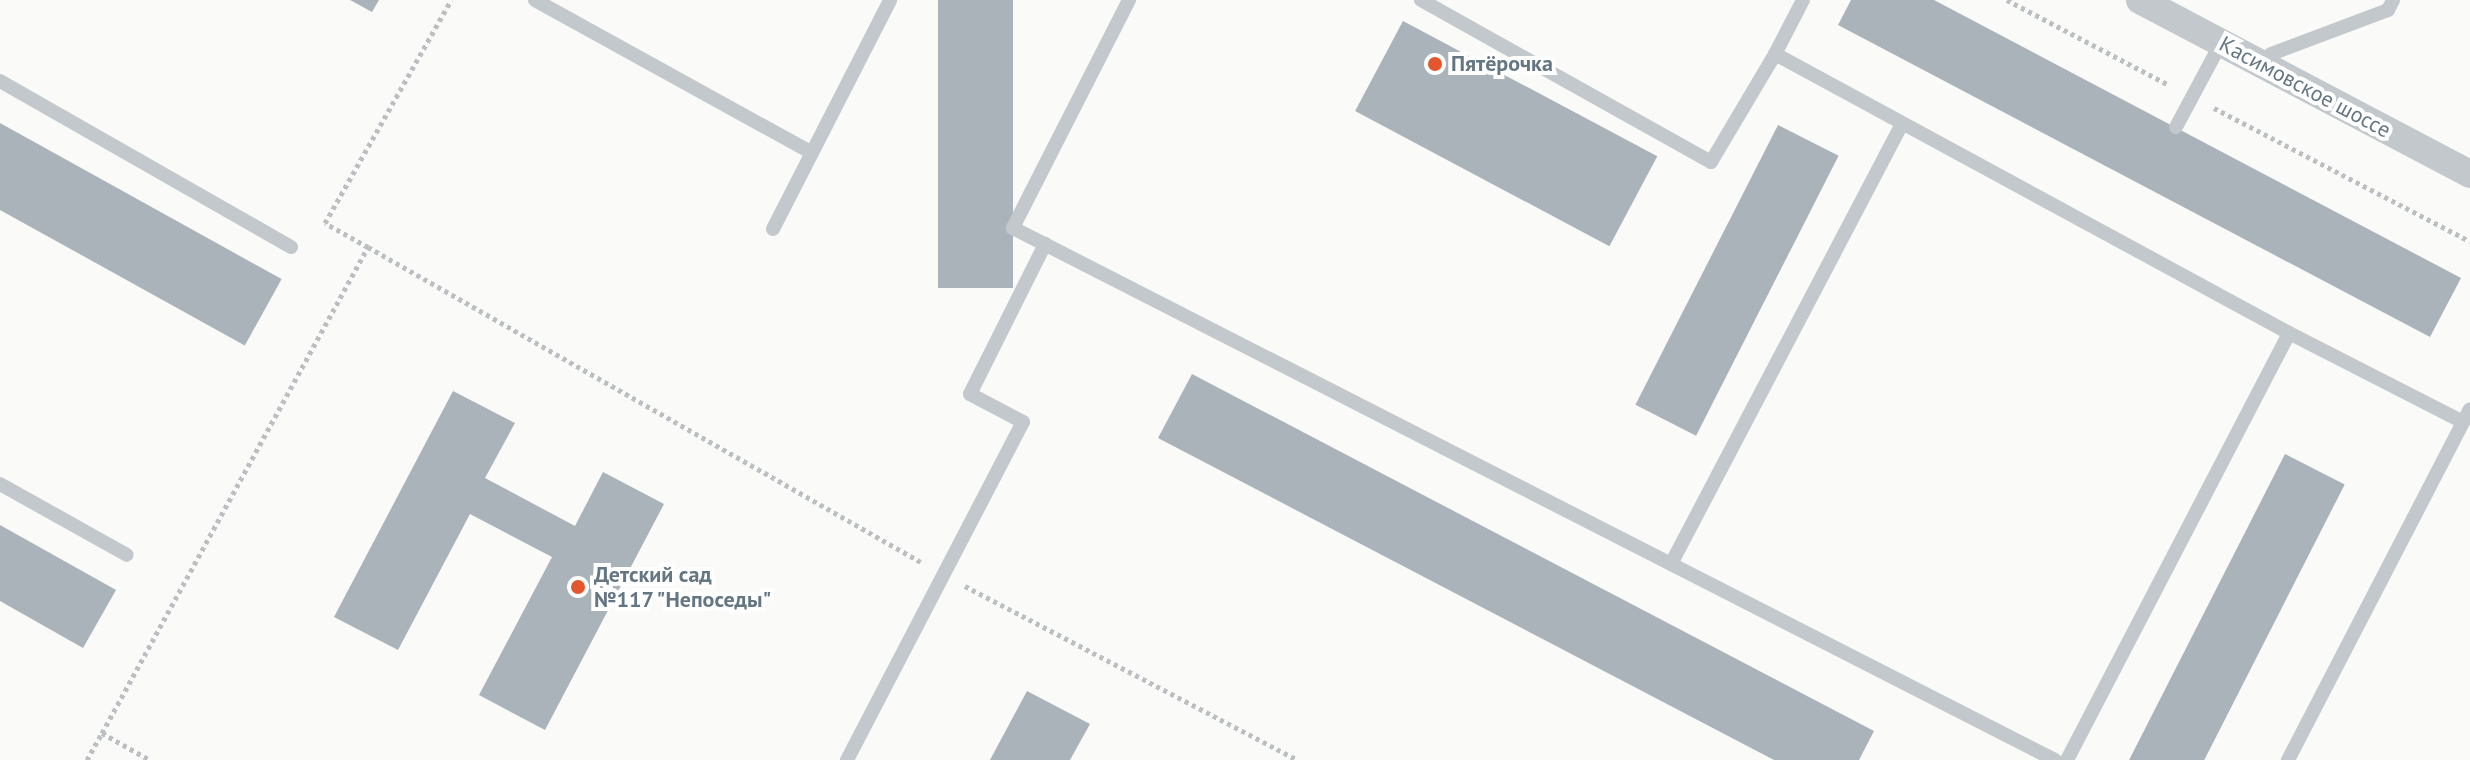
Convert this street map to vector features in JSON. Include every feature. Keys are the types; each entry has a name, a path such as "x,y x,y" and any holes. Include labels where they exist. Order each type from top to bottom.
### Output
{"street":[{"name":"Касимовское шоссе","path":"2140,0 2470,174"}],"lane":[{"path":"535,0 812,153"},
{"path":"773,229 890,0"},
{"path":"1129,0 1013,228 2055,760"},
{"path":"1421,0 1711,162 1803,0"},
{"path":"2265,66 2271,54 2388,10 2393,0"},
{"path":"2176,127 2221,43"},
{"path":"1775,54 2289,333 2466,416 2288,760"},
{"path":"0,81 291,247"},
{"path":"1671,564 1901,125"},
{"path":"847,760 1023,422 970,394 1045,244"},
{"path":"2067,760 2289,333"},
{"path":"0,484 127,555"}],"path":[{"path":"451,0 325,223 943,575 1298,760"},
{"path":"2007,0 2470,241"},
{"path":"87,760 368,247"},
{"path":"102,733 150,760"}],"building":[{"path":"350,0 379,0 372,12"},
{"path":"938,0 1013,0 1013,288 938,288"},
{"path":"1851,0 1934,0 2461,278 2430,337 1838,25"},
{"path":"1403,21 1657,156 1609,246 1355,111"},
{"path":"0,123 282,279 245,346 0,210"},
{"path":"1778,125 1839,156 1696,436 1635,405"},
{"path":"1192,374 1874,731 1859,760 1774,760 1158,438"},
{"name":"Детский сад №117 \"Непоседы\"","path":"453,391 515,423 485,478 575,526 603,472 664,504 545,730 479,695 552,557 470,514 398,650 334,617"},
{"path":"2285,454 2345,484 2204,760 2129,760"},
{"path":"0,525 116,590 83,648 0,601"},
{"path":"1027,691 1090,724 1070,760 990,760"}],"place":[{"name":"Пятёрочка","path":"1435,64"},
{"name":"Детский сад №117 \"Непоседы\"","path":"578,587"}]}
